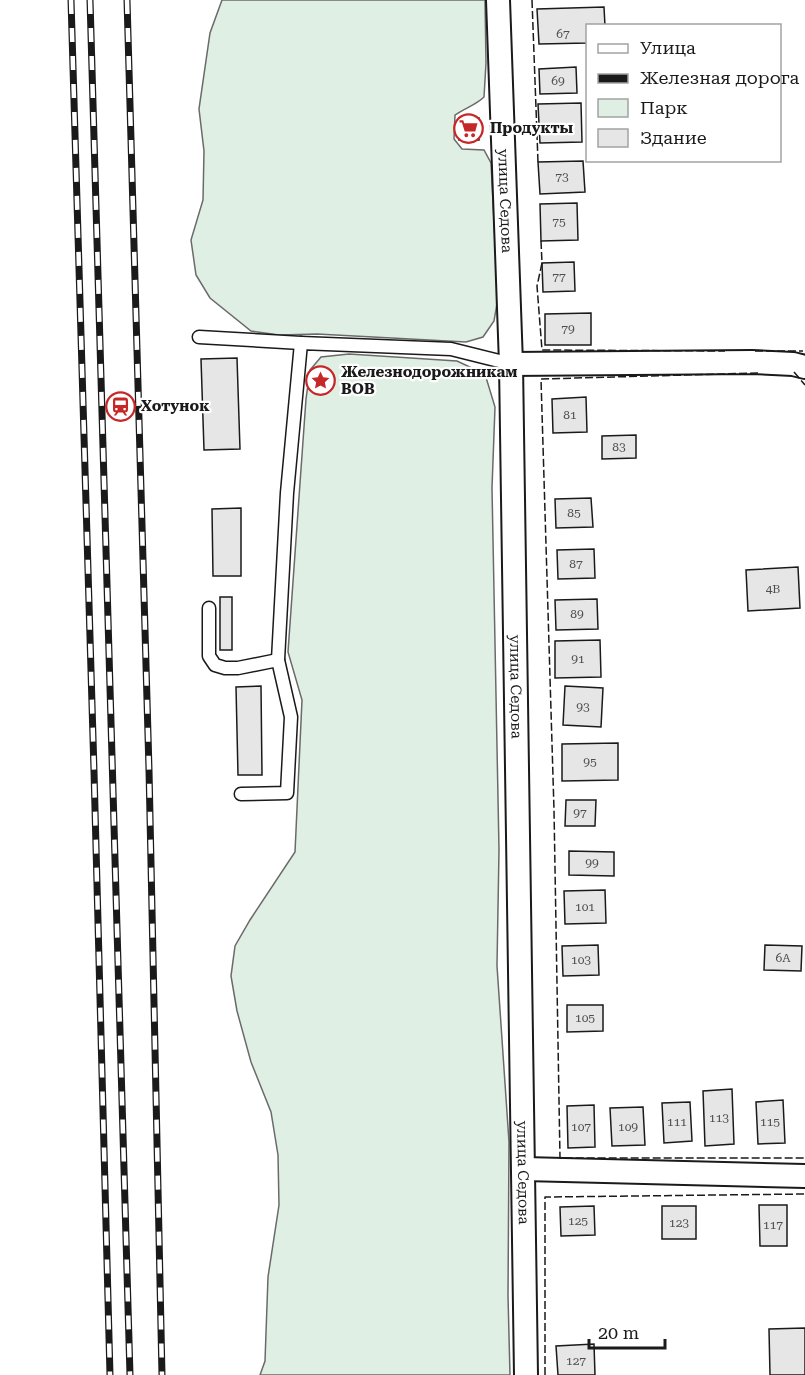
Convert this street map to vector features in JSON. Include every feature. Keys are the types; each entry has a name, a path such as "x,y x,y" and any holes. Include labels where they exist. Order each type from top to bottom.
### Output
{"street":[{"name":"улица Седова","path":"498,0 511,364 526,1375"},
{"path":"511,364 752,362 793,364 805,367"},
{"path":"524,1169 805,1176"}],"lane":[{"path":"199,337 451,349 511,364"},
{"path":"241,794 287,793 291,717 278,660 287,493 301,343"},
{"path":"209,608 209,656 215,665 238,668 278,660"}],"green space":[{"path":"222,0 485,0 484,97 455,115 454,139 462,149 484,150 491,163 498,298 494,321 483,337 466,342 317,334 279,335 251,331 210,298 196,275 191,240 203,200 204,151 199,109 210,33"},
{"path":"349,354 457,361 485,374 495,407 492,488 499,850 497,966 509,1142 510,1375 260,1375 265,1361 268,1277 279,1205 278,1155 271,1112 251,1062 237,1011 231,976 235,946 295,852 302,700 288,652 306,399 310,370 321,357"}],"building":[{"path":"604,7 605,24 586,24 586,43 539,44 537,9"},
{"path":"576,67 577,93 540,94 539,69"},
{"path":"581,103 582,142 540,143 538,104"},
{"path":"459,118 479,118 479,140 459,140"},
{"path":"583,161 585,192 540,194 538,162"},
{"path":"577,203 578,240 541,241 540,204"},
{"path":"574,262 575,291 543,292 542,263"},
{"path":"591,313 591,345 545,345 545,314"},
{"path":"237,358 240,449 204,450 201,359"},
{"path":"586,397 587,432 553,433 552,399"},
{"path":"636,435 636,458 602,459 602,436"},
{"path":"591,498 593,527 556,528 555,499"},
{"path":"241,508 241,576 213,576 212,509"},
{"path":"594,549 595,578 558,579 557,550"},
{"path":"798,567 800,608 748,611 746,570"},
{"path":"220,597 232,597 232,650 220,650"},
{"path":"597,599 598,629 556,630 555,600"},
{"path":"600,640 601,677 555,678 555,641"},
{"path":"261,686 262,775 238,775 236,687"},
{"path":"565,686 603,688 601,727 563,725"},
{"path":"618,743 618,780 562,781 562,744"},
{"path":"566,800 596,800 595,826 565,826"},
{"path":"569,851 614,852 614,876 569,875"},
{"path":"605,890 606,923 565,924 564,891"},
{"path":"598,945 599,975 563,976 562,946"},
{"path":"765,945 802,946 801,971 764,970"},
{"path":"567,1005 603,1005 603,1031 567,1032"},
{"path":"732,1089 734,1144 705,1146 703,1091"},
{"path":"783,1100 785,1143 758,1144 756,1102"},
{"path":"690,1102 692,1141 664,1143 662,1103"},
{"path":"594,1105 595,1147 568,1148 567,1106"},
{"path":"643,1107 645,1145 612,1146 610,1108"},
{"path":"759,1205 787,1205 787,1246 760,1246"},
{"path":"594,1206 595,1235 561,1236 560,1207"},
{"path":"662,1206 696,1206 696,1239 662,1239"},
{"path":"805,1328 805,1375 770,1375 769,1329"},
{"path":"594,1344 595,1375 558,1375 556,1346"}],"railway":[{"path":"71,0 110,1375"},
{"path":"90,0 130,1375"},
{"path":"127,0 149,770 162,1375"}],"fence":[{"path":"532,0 538,162"},
{"path":"541,241 542,263 537,286 542,350 725,351"},
{"path":"755,351 803,351"},
{"path":"794,372 805,385"},
{"path":"758,373 541,379 554,810 560,1158 805,1158"},
{"path":"545,1375 545,1197 805,1194"}],"place":[{"name":"Продукты","path":"469,128"},
{"name":"Железнодорожникам ВОВ","path":"320,381"},
{"name":"Хотунок","path":"120,406"}]}
